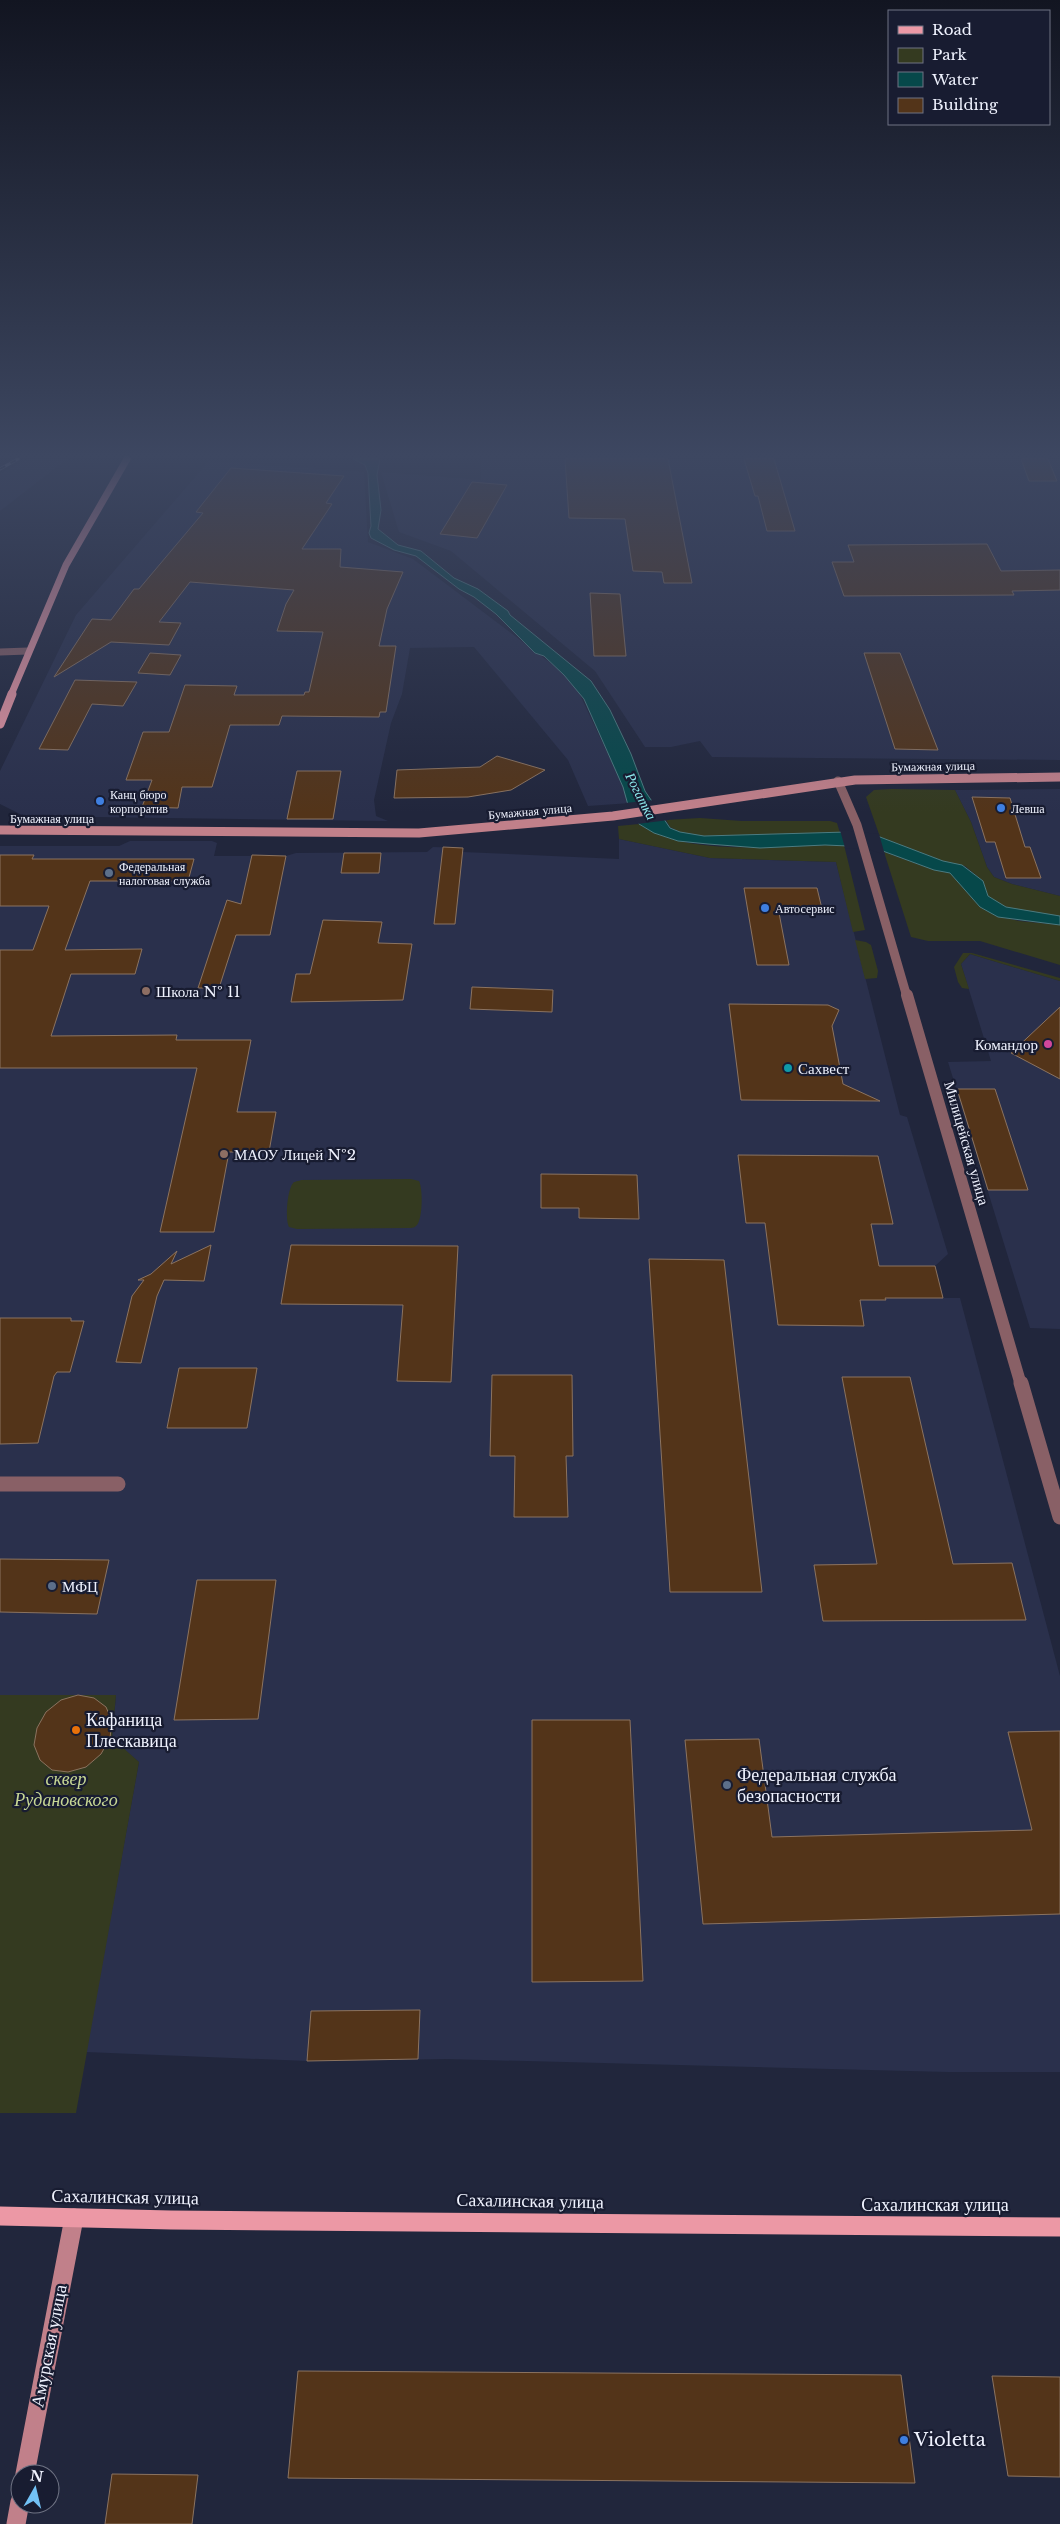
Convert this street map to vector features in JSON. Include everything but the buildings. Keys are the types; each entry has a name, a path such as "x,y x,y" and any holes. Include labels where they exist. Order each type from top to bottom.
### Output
{"main road":[{"path":"0,724 28,652 61,577"},
{"name":"Сахалинская улица","path":"0,2216 1060,2227"}],"street":[{"path":"0,652 28,652"},
{"name":"Бумажная улица","path":"0,830 419,833 613,816 675,808 838,781 1060,777"},
{"name":"Милицейская улица","path":"838,781 857,825 1060,1517"},
{"path":"0,1484 118,1484"},
{"name":"Амурская улица","path":"27,2464 74,2218"}],"shaded area":[{"path":"109,577 437,577 573,680 631,803 588,806 568,760 474,647 410,648 402,694 391,723 374,800 376,816 388,821 24,816 0,804 0,771 76,615"},
{"path":"482,577 1060,577 1060,760 712,757 700,741 671,747 645,747 595,671"},
{"path":"1060,789 1060,896 1012,884 994,877 987,867 971,822 955,790"},
{"path":"619,839 710,858 836,862 900,1115 907,1117 948,1254 935,1266 909,1266 917,1298 960,1298 1060,1676 1060,2072 948,2072 447,2059 307,2061 86,2052 139,1762 112,1739 116,1695 0,1695 0,846 119,846 130,841 212,841 217,843 214,856 427,852 433,847 463,848 463,852 619,859"},
{"path":"970,954 1060,981 1060,1329 1030,1328 948,1062 991,1061 961,964"}],"green space":[{"path":"874,790 955,790 971,822 987,867 994,877 1012,884 1060,896 1060,916 1014,910 998,904 988,896 983,881 965,866 943,861 880,837 866,797"},
{"path":"700,818 742,821 830,821 837,823 840,833 704,836 680,832 670,827 666,820"},
{"path":"639,824 660,835 684,842 710,846 844,845 865,930 853,932 836,862 710,858 619,839 618,826"},
{"path":"884,852 934,870 950,873 980,907 996,916 1019,921 1060,925 1060,965 980,941 928,941 911,937"},
{"path":"855,940 871,945 878,971 877,978 865,979"},
{"path":"963,953 972,953 1060,978 1060,981 970,954 961,964 969,989 962,988 958,982 954,967"},
{"path":"411,1179 419,1181 422,1204 420,1218 414,1227 297,1229 289,1227 287,1204 294,1182 302,1180"},
{"name":"сквер Рудановского","path":"0,1695 116,1695 112,1738 139,1762 76,2113 0,2113"}],"water":[{"name":"Рогатка","path":"443,577 453,577 478,589 508,611 510,615 591,681 610,710 631,754 645,791 670,828 680,832 704,836 847,832 880,837 943,861 962,865 983,881 988,896 1006,907 1060,916 1060,925 998,917 980,907 950,873 934,870 872,847 825,845 760,848 678,841 654,833 639,824 628,805 623,787 584,699 564,675 544,656 535,653 496,614 474,597 459,589"}],"pier":[{"path":"654,800 669,820 637,824 625,803"},
{"path":"840,830 879,834 885,855 871,850 845,848"}],"place":[{"name":"Канц бюро корпоратив","path":"100,801"},
{"name":"Левша","path":"1001,808"},
{"name":"Федеральная налоговая служба","path":"109,873"},
{"name":"Автосервис","path":"765,908"},
{"name":"Школа № 11","path":"146,991"},
{"name":"Командор","path":"1048,1044"},
{"name":"Сахвест","path":"788,1068"},
{"name":"МАОУ Лицей №2","path":"224,1154"},
{"name":"МФЦ","path":"52,1586"},
{"name":"Кафаница Плескавица","path":"76,1730"},
{"name":"Федеральная служба безопасности","path":"727,1785"},
{"name":"Violetta","path":"904,2440"}]}
